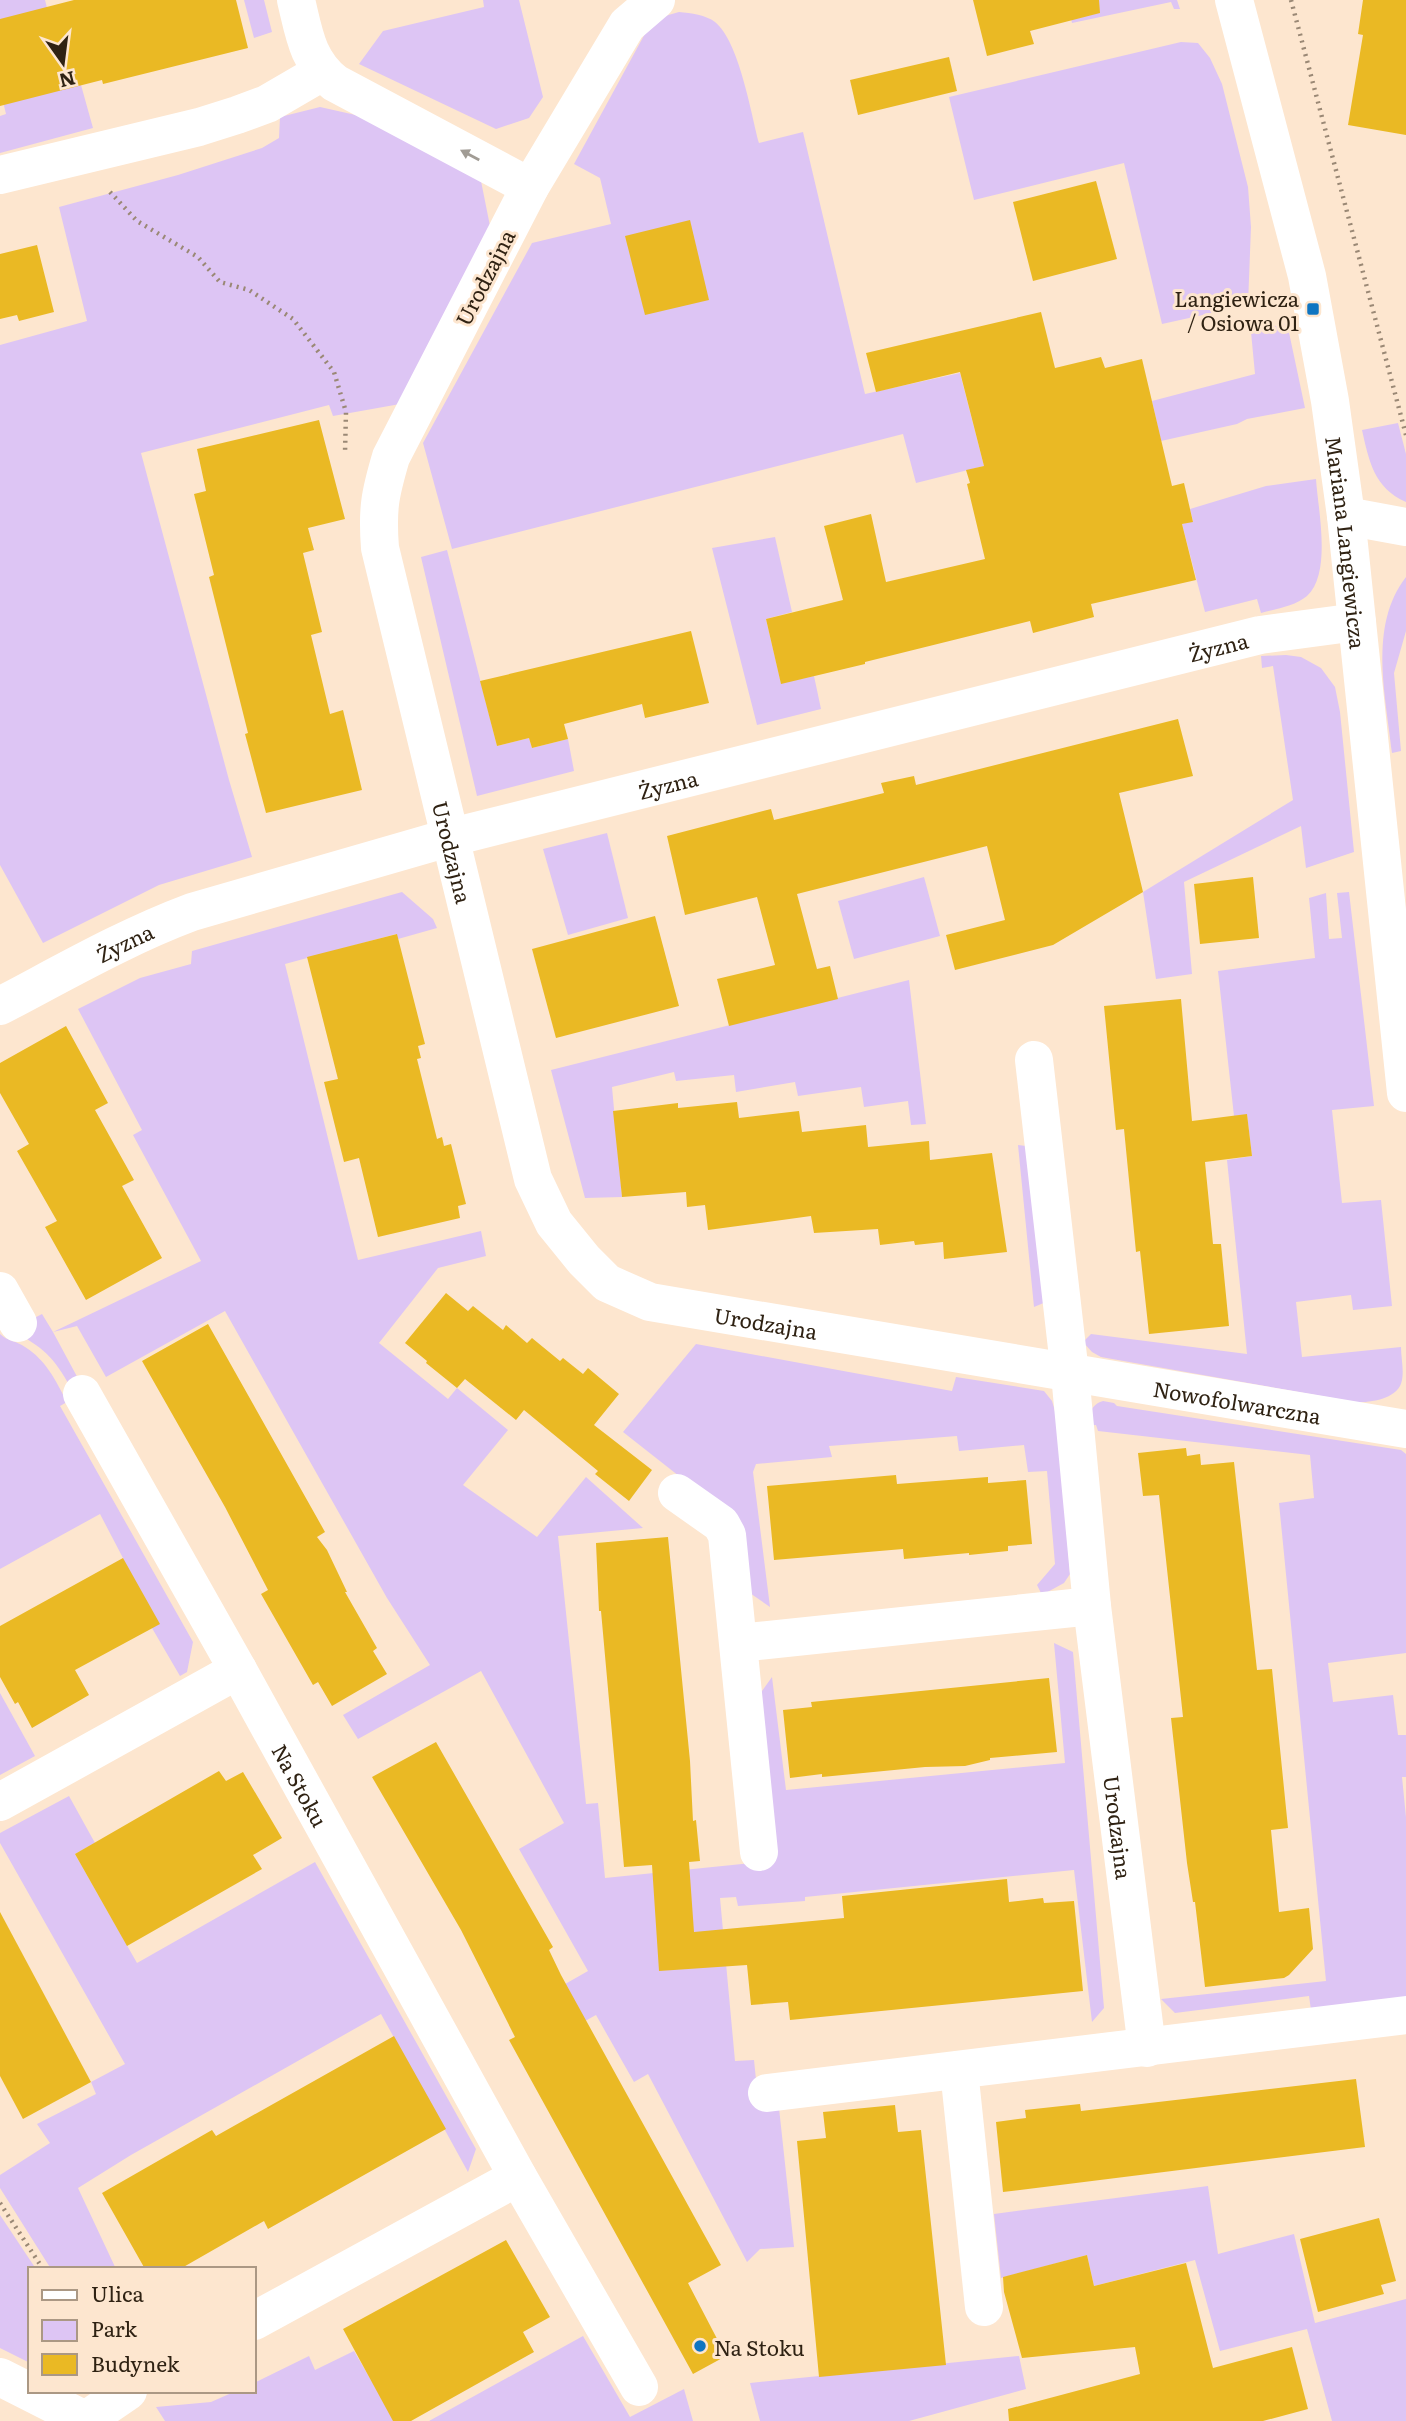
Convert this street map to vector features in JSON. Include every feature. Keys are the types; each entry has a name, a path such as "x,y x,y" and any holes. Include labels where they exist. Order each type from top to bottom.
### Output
{"street":[{"path":"296,0 313,58 322,72 335,83 530,187"},
{"name":"Urodzajna","path":"656,0 627,25 530,187 391,457 377,517 380,548 533,1180 554,1223 607,1283 650,1302 1070,1374"},
{"name":"Mariana Langiewicza","path":"1234,0 1307,276 1330,401 1346,516 1406,1093"},
{"path":"0,175 199,127 237,115 267,104 322,72"},
{"path":"1346,516 1406,527"},
{"name":"Żyzna","path":"0,1006 171,920 449,838 1260,635 1357,622"},
{"name":"Urodzajna","path":"1034,1060 1070,1374 1092,1606 1147,2048"},
{"name":"Nowofolwarczna","path":"1070,1374 1406,1429"},
{"name":"Na Stoku","path":"82,1394 518,2177 639,2387"},
{"path":"677,1493 721,1524 727,1535 758,1852"},
{"path":"739,1643 1092,1606"},
{"path":"0,1802 238,1670"},
{"path":"767,2093 1406,2015"},
{"path":"959,2070 984,2306"},
{"path":"256,2320 518,2177"},
{"path":"0,2377 28,2391"},
{"path":"31,2393 86,2421 125,2393"}],"path":[{"path":"1291,0 1406,435"},
{"path":"110,194 137,221 198,257 220,282 249,290 293,319 334,372 346,412 345,462"},
{"path":"0,2203 42,2267"}],"green space":[{"path":"0,0 45,0 67,88 81,85 93,128 0,153 0,116 6,114 0,89"},
{"path":"244,0 264,0 272,32 254,38"},
{"path":"483,0 519,0 543,97 529,118 496,129 359,64 383,31 484,7"},
{"path":"1067,0 1177,0 1180,9 1174,9 1171,2 1072,23"},
{"path":"679,12 707,18 723,31 743,78 759,143 803,132 865,394 960,373 984,466 916,483 903,434 452,549 423,443 532,243 611,224 600,178 574,164 647,30 665,16"},
{"path":"1181,42 1198,43 1210,58 1222,84 1248,187 1251,227 1248,305 1162,324 1124,163 974,200 949,97"},
{"path":"320,107 369,118 481,181 491,231 400,404 333,416 329,405 141,453 252,857 159,885 43,943 0,865 0,345 87,321 59,207 178,175 262,148 279,138 280,117"},
{"path":"1287,323 1305,408 1247,419 1237,424 1161,441 1152,401 1255,374 1251,332"},
{"path":"1398,423 1406,454 1406,502 1395,496 1380,481 1371,463 1362,430"},
{"path":"1316,479 1321,524 1321,557 1315,586 1307,596 1291,605 1261,613 1257,599 1205,612 1182,524 1193,521 1190,509 1266,486"},
{"path":"775,537 792,612 766,619 781,683 814,676 821,709 757,725 712,548"},
{"path":"447,550 497,746 529,738 532,748 568,739 574,771 477,796 421,557"},
{"path":"1406,577 1406,631 1394,673 1401,751 1392,753 1382,662 1383,639 1394,596"},
{"path":"1261,656 1301,657 1321,668 1335,687 1340,712 1354,852 1306,868 1301,826 1184,882 1192,974 1156,979 1143,892 1293,800 1273,666 1262,668"},
{"path":"607,833 628,918 568,935 543,849"},
{"path":"924,877 940,936 854,959 838,901"},
{"path":"402,892 433,919 437,928 398,939 396,934 285,964 358,1260 481,1231 486,1256 438,1268 379,1343 448,1399 457,1388 508,1430 463,1485 537,1537 586,1477 643,1528 558,1536 586,1804 598,1803 605,1878 772,1861 757,1698 772,1677 786,1790 1065,1763 1054,1643 1073,1652 1104,2008 1092,2022 1074,1870 805,1897 805,1901 738,1906 736,1897 720,1898 735,2061 754,2060 759,2109 779,2108 794,2247 760,2249 747,2262 648,2074 634,2082 596,2015 530,2051 509,2016 588,1971 519,1849 564,1823 481,1671 358,1739 343,1715 430,1665 387,1598 225,1311 106,1377 77,1326 53,1332 201,1261 133,1135 142,1130 78,1009 140,978 191,964 192,951"},
{"path":"1349,892 1374,1106 1332,1110 1342,1203 1381,1200 1392,1306 1353,1310 1351,1295 1296,1302 1302,1357 1401,1347 1403,1372 1400,1386 1390,1396 1368,1402 1355,1402 1101,1357 1083,1342 1091,1334 1247,1354 1227,1160 1252,1156 1247,1115 1234,1116 1218,971 1315,958 1309,898 1326,893 1329,939 1342,938 1337,893"},
{"path":"909,980 926,1124 911,1125 908,1101 864,1107 861,1087 798,1096 795,1082 736,1092 734,1075 676,1081 674,1072 612,1087 622,1197 585,1198 551,1070"},
{"path":"1018,1145 1026,1146 1046,1302 1034,1307"},
{"path":"42,1314 81,1384 71,1388 47,1354 11,1330"},
{"path":"0,1334 22,1345 39,1358 63,1394 67,1402 60,1406 193,1642 187,1672 180,1676 152,1628 123,1558 100,1514 0,1569"},
{"path":"696,1344 952,1391 956,1377 1044,1391 1052,1401 1059,1425 1070,1574 1064,1583 1042,1595 1037,1585 1055,1564 1047,1471 1028,1472 1024,1445 959,1451 957,1436 829,1446 832,1457 756,1464 753,1472 770,1607 744,1589 740,1524 623,1432"},
{"path":"1103,1401 1117,1406 1401,1450 1406,1454 1406,1653 1328,1663 1333,1702 1393,1695 1398,1735 1406,1735 1406,1777 1402,1777 1406,1817 1406,1999 1311,2010 1309,1996 1175,2013 1161,1999 1326,1981 1279,1503 1314,1498 1310,1455 1098,1431 1096,1425 1087,1426 1093,1407"},
{"path":"0,1693 35,1756 0,1775"},
{"path":"69,1796 95,1843 75,1854 137,1963 315,1862 476,2149 468,2172 381,2014 131,2155 78,2188 115,2267 50,2267 0,2188 0,2175 50,2143 37,2124 96,2094 91,2082 125,2064 0,1843 0,1833"},
{"path":"1208,2186 1218,2254 1294,2234 1315,2323 1406,2299 1406,2421 1332,2421 1307,2329 1220,2351 1195,2260 1094,2286 1087,2255 1001,2278 994,2214"},
{"path":"0,2215 35,2267 28,2267 28,2362 0,2348"},
{"path":"583,2336 630,2417 684,2389 693,2421 429,2421"},
{"path":"354,2351 395,2421 165,2421 156,2407 211,2402 231,2393 256,2393 256,2382 309,2356 315,2370"},
{"path":"1019,2356 1026,2389 909,2421 760,2421 750,2383"}],"building":[{"path":"74,0 236,0 248,48 0,106 0,19"},
{"path":"973,0 1099,0 1100,13 1030,31 1034,44 987,56"},
{"path":"1363,0 1406,0 1406,135 1348,125 1363,35 1358,34"},
{"path":"949,57 957,91 858,115 850,80"},
{"path":"1096,181 1117,259 1033,281 1013,202"},
{"path":"690,220 709,300 645,315 625,236"},
{"path":"37,245 54,312 19,321 17,315 0,319 0,254"},
{"path":"1041,312 1055,368 1101,357 1105,368 1142,359 1172,486 1184,483 1193,522 1182,524 1196,580 1091,604 1094,617 1033,633 1030,621 781,684 766,619 843,600 824,526 871,514 886,582 985,559 966,470 984,466 960,372 876,392 866,353"},
{"path":"319,420 345,519 308,528 314,550 303,553 322,632 311,635 330,714 343,710 362,790 266,813 209,577 214,575 194,494 206,491 197,449"},
{"path":"691,631 709,703 645,718 642,704 564,724 568,739 532,748 529,738 497,746 480,681"},
{"path":"1178,719 1193,776 1119,793 1143,892 1053,945 955,970 946,935 1005,920 987,846 797,894 817,969 830,966 838,999 729,1026 717,979 775,965 757,897 685,915 667,836 771,809 774,820 884,793 881,783 914,776 916,785"},
{"path":"1253,877 1259,938 1200,944 1194,884"},
{"path":"655,916 679,1006 556,1038 532,949"},
{"path":"397,934 425,1044 418,1046 421,1058 417,1059 437,1139 442,1137 444,1146 451,1144 466,1204 458,1206 460,1218 378,1237 359,1158 344,1162 324,1082 338,1079 307,957"},
{"path":"1181,999 1192,1121 1247,1114 1252,1156 1205,1162 1213,1244 1221,1244 1229,1326 1149,1334 1140,1251 1136,1252 1124,1129 1116,1130 1104,1006"},
{"path":"66,1026 108,1103 95,1110 134,1180 122,1186 162,1258 86,1300 45,1227 57,1221 17,1151 29,1144 0,1093 0,1063"},
{"path":"737,1102 739,1118 799,1111 802,1132 866,1125 868,1147 929,1141 930,1160 992,1153 1007,1252 944,1259 943,1242 915,1245 914,1241 880,1245 878,1229 814,1233 811,1216 708,1230 705,1205 687,1207 686,1192 622,1197 613,1111 678,1103 678,1108"},
{"path":"446,1293 468,1311 473,1306 503,1330 506,1325 527,1343 532,1338 560,1361 563,1358 583,1374 588,1368 619,1394 594,1425 652,1470 629,1501 595,1474 598,1471 524,1410 516,1420 465,1379 457,1388 405,1343"},
{"path":"208,1324 325,1532 317,1537 327,1550 345,1592 377,1648 373,1651 387,1674 332,1706 318,1682 313,1685 261,1594 268,1590 225,1507 142,1361"},
{"path":"1186,1448 1187,1456 1200,1454 1201,1465 1234,1462 1257,1670 1272,1669 1288,1828 1271,1830 1279,1912 1309,1908 1313,1949 1284,1978 1205,1987 1195,1902 1187,1863 1171,1718 1183,1717 1159,1495 1143,1496 1138,1453"},
{"path":"896,1475 897,1484 988,1477 988,1483 1026,1480 1032,1544 1008,1546 1008,1551 969,1555 904,1559 903,1549 774,1560 767,1486"},
{"path":"668,1537 690,1761 693,1821 696,1820 700,1861 689,1862 694,1932 844,1918 842,1896 1007,1879 1009,1902 1043,1898 1044,1903 1074,1901 1083,1991 790,2020 788,2002 751,2005 747,1965 659,1971 652,1865 624,1867 599,1611 596,1543"},
{"path":"123,1558 160,1624 75,1670 89,1695 32,1728 0,1677 0,1626"},
{"path":"1049,1678 1057,1752 990,1758 965,1766 790,1778 783,1710 812,1707 811,1702"},
{"path":"436,1742 553,1947 549,1950 561,1975 721,2265 688,2283 726,2356 693,2374 509,2040 515,2037 461,1930 372,1777"},
{"path":"219,1771 226,1781 243,1772 282,1838 253,1855 262,1869 127,1946 75,1854"},
{"path":"0,1912 91,2082 23,2119 0,2076"},
{"path":"394,2036 446,2129 268,2229 264,2221 184,2267 144,2267 102,2193 212,2130 216,2136"},
{"path":"1356,2079 1365,2147 1003,2192 996,2122 1026,2118 1025,2110 1080,2104 1081,2111"},
{"path":"895,2105 898,2132 921,2130 946,2365 819,2377 797,2141 826,2138 823,2112"},
{"path":"1379,2218 1396,2281 1381,2285 1384,2294 1318,2312 1300,2239"},
{"path":"506,2240 550,2317 523,2332 534,2352 411,2421 393,2421 343,2329"},
{"path":"1087,2255 1094,2286 1186,2263 1213,2368 1292,2347 1308,2409 1263,2421 1009,2421 1008,2409 1140,2374 1135,2347 1022,2358 1004,2292 1003,2277"}],"place":[{"name":"Langiewicza / Osiowa 01","path":"1313,309"},
{"name":"Na Stoku","path":"700,2346"}]}
